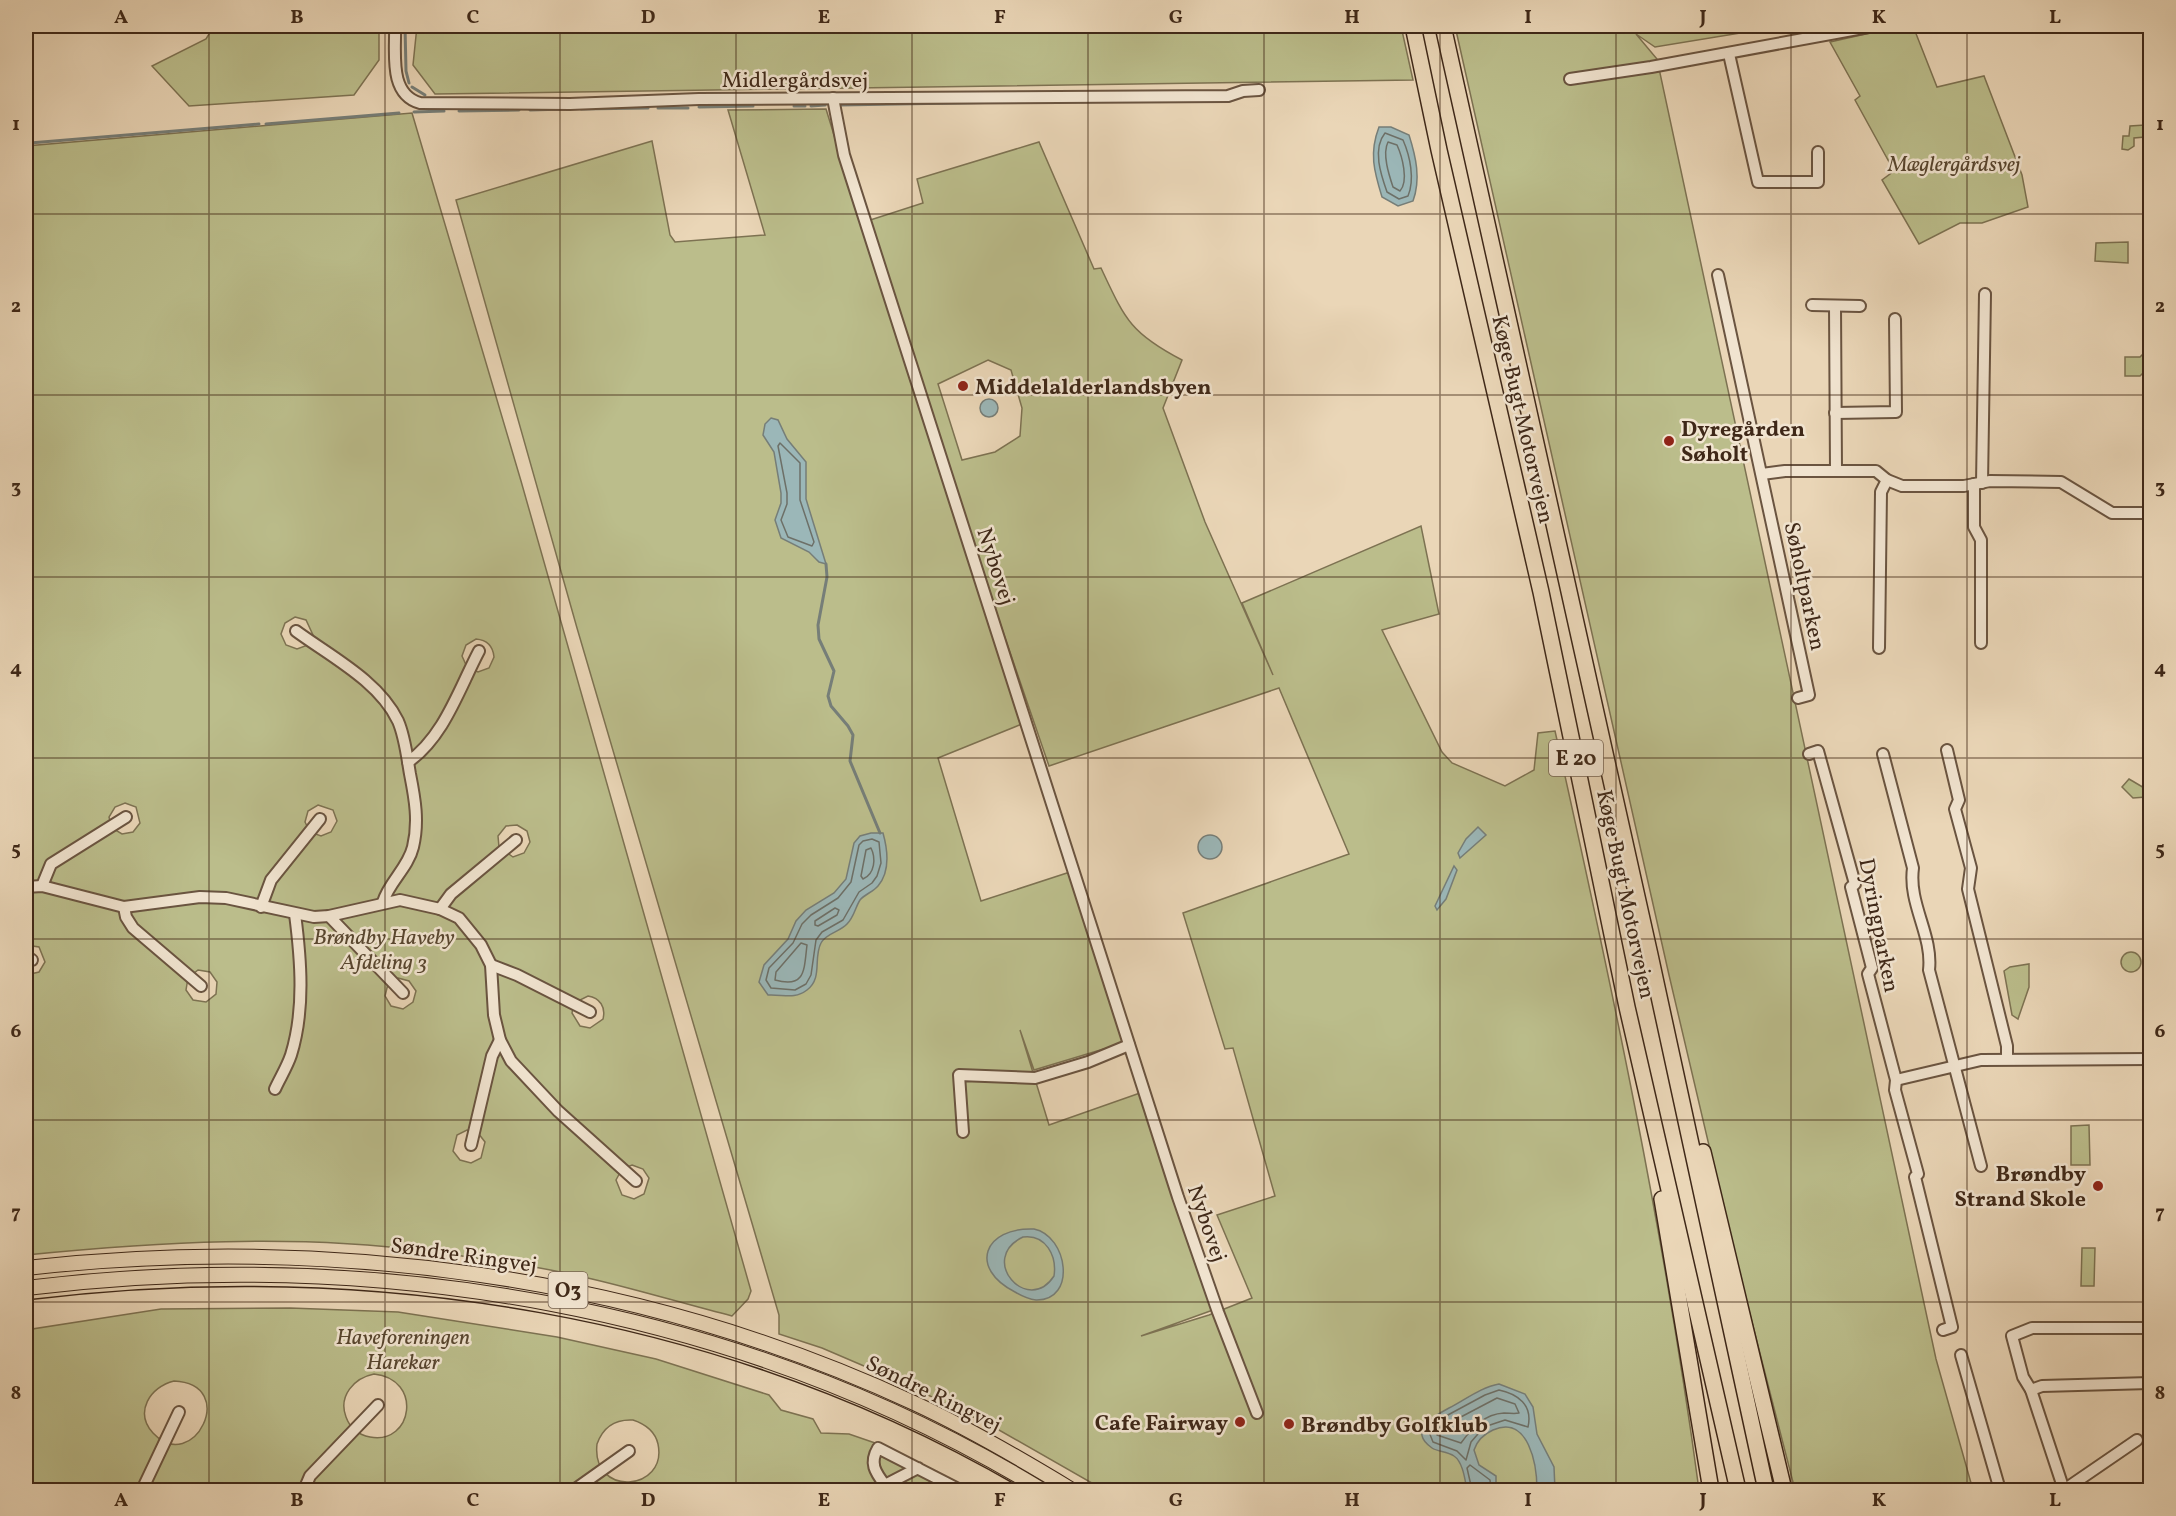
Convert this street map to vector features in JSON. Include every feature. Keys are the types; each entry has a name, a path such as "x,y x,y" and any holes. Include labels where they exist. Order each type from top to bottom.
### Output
{"highway":[{"name":"Køge Bugt Motorvejen","path":"1413,26 1439,150 1541,592 1627,1007 1738,1491"},
{"name":"Køge Bugt Motorvejen","path":"1443,26 1650,955 1766,1491"},
{"path":"1650,955 1660,971 1784,1491"},
{"path":"1627,1007 1711,1491"}],"main road":[{"name":"Søndre Ringvej","path":"26,1268 177,1257 336,1260 461,1272 579,1292 663,1312 800,1356 858,1378 916,1404 1072,1491"},
{"name":"Søndre Ringvej","path":"26,1288 179,1275 327,1275 468,1289 570,1307 732,1350 808,1377 912,1421 1042,1491"}],"street":[{"name":"Midlergårdsvej","path":"395,26 399,86 411,101 420,103 570,104 699,99 1228,96 1243,91 1259,90"},
{"path":"1570,79 1729,54 1830,29 1874,26"},
{"path":"1729,54 1758,182 1818,182 1818,152"},
{"name":"Nybovej","path":"833,98 844,155 1129,1045 1218,1312 1257,1413"},
{"name":"Søholtparken","path":"1718,275 1809,695 1798,698"},
{"path":"1981,644 1981,540 1974,527 1978,484 1984,294"},
{"path":"1812,305 1860,306"},
{"path":"1835,306 1836,471"},
{"path":"1836,412 1896,412 1895,319"},
{"path":"1762,474 1785,471 1876,471 1887,480 1902,486 2061,482 2112,513 2151,513"},
{"path":"1879,648 1881,492 1887,480"},
{"path":"2101,493 2101,506"},
{"path":"296,631 371,686 387,702 398,722 416,807 417,829 412,850 402,870 386,891 383,902"},
{"path":"408,762 424,751 434,738 479,651"},
{"path":"1947,750 1959,800 1955,809 1971,868 1968,889 2007,1059"},
{"name":"Dyringparken","path":"1809,754 1818,751 1855,884 1851,887 1872,968 1868,974 1896,1080 1895,1090 1918,1174 1915,1177 1952,1327 1943,1330"},
{"name":"Dyringparken","path":"1883,754 1913,868 1911,885 1930,957 1929,970 1981,1167"},
{"path":"42,886 51,864 126,817"},
{"path":"261,907 271,880 320,819"},
{"path":"440,909 451,894 516,840"},
{"path":"26,887 42,886 124,907 200,897 226,898 295,914 329,916 383,902 414,902 440,909 459,918 470,929 490,965 494,1015 500,1040 524,1077 636,1181"},
{"path":"124,907 126,917 133,928 201,986"},
{"path":"275,1089 291,1055 298,1020 301,985 295,914"},
{"path":"329,916 403,993"},
{"path":"490,965 517,975 590,1012"},
{"path":"471,1145 492,1056 500,1040"},
{"path":"963,1132 959,1075 1035,1078 1088,1062 1129,1045"},
{"path":"1896,1080 1953,1066 2007,1059 2151,1059"},
{"path":"2136,1440 2064,1490 2031,1390 2023,1377 2012,1336 2032,1328 2151,1328"},
{"path":"1960,1354 2000,1491"},
{"path":"2031,1390 2042,1386 2151,1383"},
{"path":"304,1491 310,1476 378,1405"},
{"path":"142,1491 178,1412"},
{"path":"918,1467 880,1488 873,1466 873,1456 878,1448 918,1467 960,1491"},
{"path":"573,1491 629,1451"}],"green space":[{"path":"214,26 379,26 379,60 354,95 189,106 152,66 206,39"},
{"path":"417,26 1401,26 1413,80 435,94 413,65"},
{"path":"1455,26 1783,26 1655,47 1636,34 1657,59 1936,1359 1973,1490 1795,1490 1734,1252 1669,975"},
{"name":"Mæglergårdsvej","path":"1901,26 1913,26 1937,87 1984,76 2022,175 2028,207 1982,223 1960,223 1919,244 1882,180 1894,171 1855,100 1860,96 1830,42"},
{"name":"Brøndby Golfklub","path":"826,109 861,223 923,203 917,179 1039,142 1094,269 1101,268 1116,300 1131,323 1151,341 1182,360 1163,408 1205,522 1273,675 1242,603 1421,526 1439,614 1382,630 1442,752 1452,763 1505,786 1534,770 1538,733 1555,731 1635,1109 1670,1299 1699,1490 1104,1490 992,1426 899,1381 822,1348 779,1334 779,1315 577,628 456,200 652,141 670,235 675,242 765,235 728,110","holes":["988,360 1011,370 1022,408 1020,436 995,452 962,460 938,384","989,591 1049,766 1279,688 1349,854 1183,913 1225,1049 1233,1048 1275,1196 1217,1215 1252,1298 1209,1315 1141,1336 1213,1310 1140,1093 1049,1125 1020,1030 1034,1070 1127,1042 1070,872 981,901 938,758 1022,724"]},
{"name":"Brøndby Haveby Afdeling 3","path":"412,113 521,481 751,1291 748,1299 732,1316 610,1283 551,1270 466,1256 376,1246 276,1241 225,1242 125,1246 26,1255 26,975 39,972 45,962 39,947 26,945 26,146","holes":["295,617 306,620 313,635 308,645 297,649 286,645 281,634 285,623","476,639 489,644 494,657 489,668 478,672 467,667 462,656 466,645","125,803 136,807 140,823 133,832 122,834 112,828 109,817 115,807","318,805 333,810 337,821 331,832 321,836 310,832 305,822 308,811","517,825 527,831 530,842 524,853 513,857 499,847 498,836 506,826","198,970 210,972 217,982 216,994 206,1002 193,1000 186,990 188,978","398,978 409,981 416,991 413,1002 403,1009 391,1006 385,996 388,984","588,996 599,1001 604,1015 603,1019 590,1028 580,1026 572,1013 574,1003","467,1130 478,1133 485,1142 481,1158 471,1163 460,1160 453,1151 457,1135","632,1165 643,1169 649,1178 644,1194 634,1199 622,1195 616,1180 622,1169"]},
{"path":"2145,125 2145,137 2134,138 2134,146 2128,150 2122,149 2123,136 2129,136 2130,126"},
{"path":"2128,242 2128,263 2095,261 2096,243"},
{"path":"2150,352 2150,366 2140,376 2125,376 2125,357 2140,357"},
{"path":"2129,779 2146,789 2146,797 2133,798 2122,787"},
{"path":"2131,952 2138,955 2141,962 2138,969 2131,972 2124,969 2121,962 2124,955"},
{"path":"2029,964 2029,987 2018,1019 2012,1015 2004,971 2010,967"},
{"path":"2089,1125 2090,1165 2071,1165 2071,1126"},
{"path":"2082,1248 2095,1248 2094,1286 2081,1286"},
{"name":"Haveforeningen Harekær","path":"290,1308 398,1312 557,1337 656,1359 769,1395 781,1410 813,1419 821,1433 849,1434 878,1444 967,1490 26,1490 26,1330 161,1309","holes":["374,1374 390,1378 400,1387 406,1398 403,1422 396,1431 385,1437 370,1437 359,1433 352,1428 344,1409 349,1389 360,1379","174,1381 194,1386 204,1396 207,1410 203,1424 195,1436 182,1443 168,1443 153,1433 147,1425 145,1417 147,1401 165,1384","633,1420 645,1426 655,1435 658,1444 658,1460 652,1471 642,1479 629,1482 616,1480 605,1473 598,1461 597,1444 600,1438 610,1425"]}],"water":[{"path":"1379,127 1391,127 1409,135 1417,168 1417,184 1413,201 1398,206 1382,197 1373,154"},
{"path":"989,399 995,402 998,408 995,414 989,417 983,414 980,408 983,402"},
{"path":"771,418 778,420 787,439 806,462 806,499 826,564 819,562 809,552 781,538 775,520 781,503 781,493 774,452 763,435 765,424"},
{"path":"1478,827 1486,835 1460,858 1458,853 1466,839"},
{"path":"883,833 885,840 887,861 882,880 876,888 860,900 847,924 826,937 821,943 815,980 812,985 798,995 768,995 759,982 764,965 788,939 796,921 806,910 834,893 846,879 854,843 860,836"},
{"path":"1210,835 1219,838 1222,847 1219,856 1210,859 1201,856 1198,847 1201,838"},
{"path":"1454,866 1457,870 1446,899 1437,910 1435,906"},
{"path":"1034,1229 1046,1234 1060,1255 1063,1268 1062,1280 1058,1290 1049,1298 1036,1300 1023,1296 1000,1282 991,1272 987,1261 988,1251 1003,1235 1017,1230","holes":["1023,1237 1031,1237 1044,1243 1054,1261 1054,1276 1043,1287 1032,1290 1021,1287 1011,1280 1006,1270 1005,1258 1010,1247"]},
{"path":"1499,1384 1525,1394 1533,1407 1537,1434 1554,1467 1555,1490 1537,1490 1533,1456 1523,1436 1515,1429 1505,1427 1493,1430 1479,1441 1474,1450 1479,1465 1496,1476 1496,1490 1467,1490 1460,1462 1451,1454 1434,1449 1425,1442 1422,1430 1430,1420 1479,1391"}],"waterway":[{"path":"405,26 406,71 409,83"},
{"path":"412,87 425,95"},
{"path":"840,105 1013,102"},
{"path":"811,106 825,105"},
{"path":"699,107 753,106"},
{"path":"794,106 805,106"},
{"path":"581,109 648,108"},
{"path":"658,108 688,108"},
{"path":"530,110 565,109"},
{"path":"459,111 519,110"},
{"path":"414,112 444,111"},
{"path":"266,124 399,113"},
{"path":"30,143 259,124"},
{"path":"826,564 827,577 818,625 819,639 834,671 828,696 831,706 853,735 850,761 880,833"}],"tram line":[{"path":"26,1300 155,1289 284,1287 413,1295 541,1313 667,1341 790,1380 910,1429 1025,1490"}],"place":[{"name":"Middelalderlandsbyen","path":"963,386"},
{"name":"Dyregården Søholt","path":"1669,441"},
{"name":"Brøndby Strand Skole","path":"2098,1186"},
{"name":"Cafe Fairway","path":"1240,1422"},
{"name":"Brøndby Golfklub","path":"1289,1424"}]}
